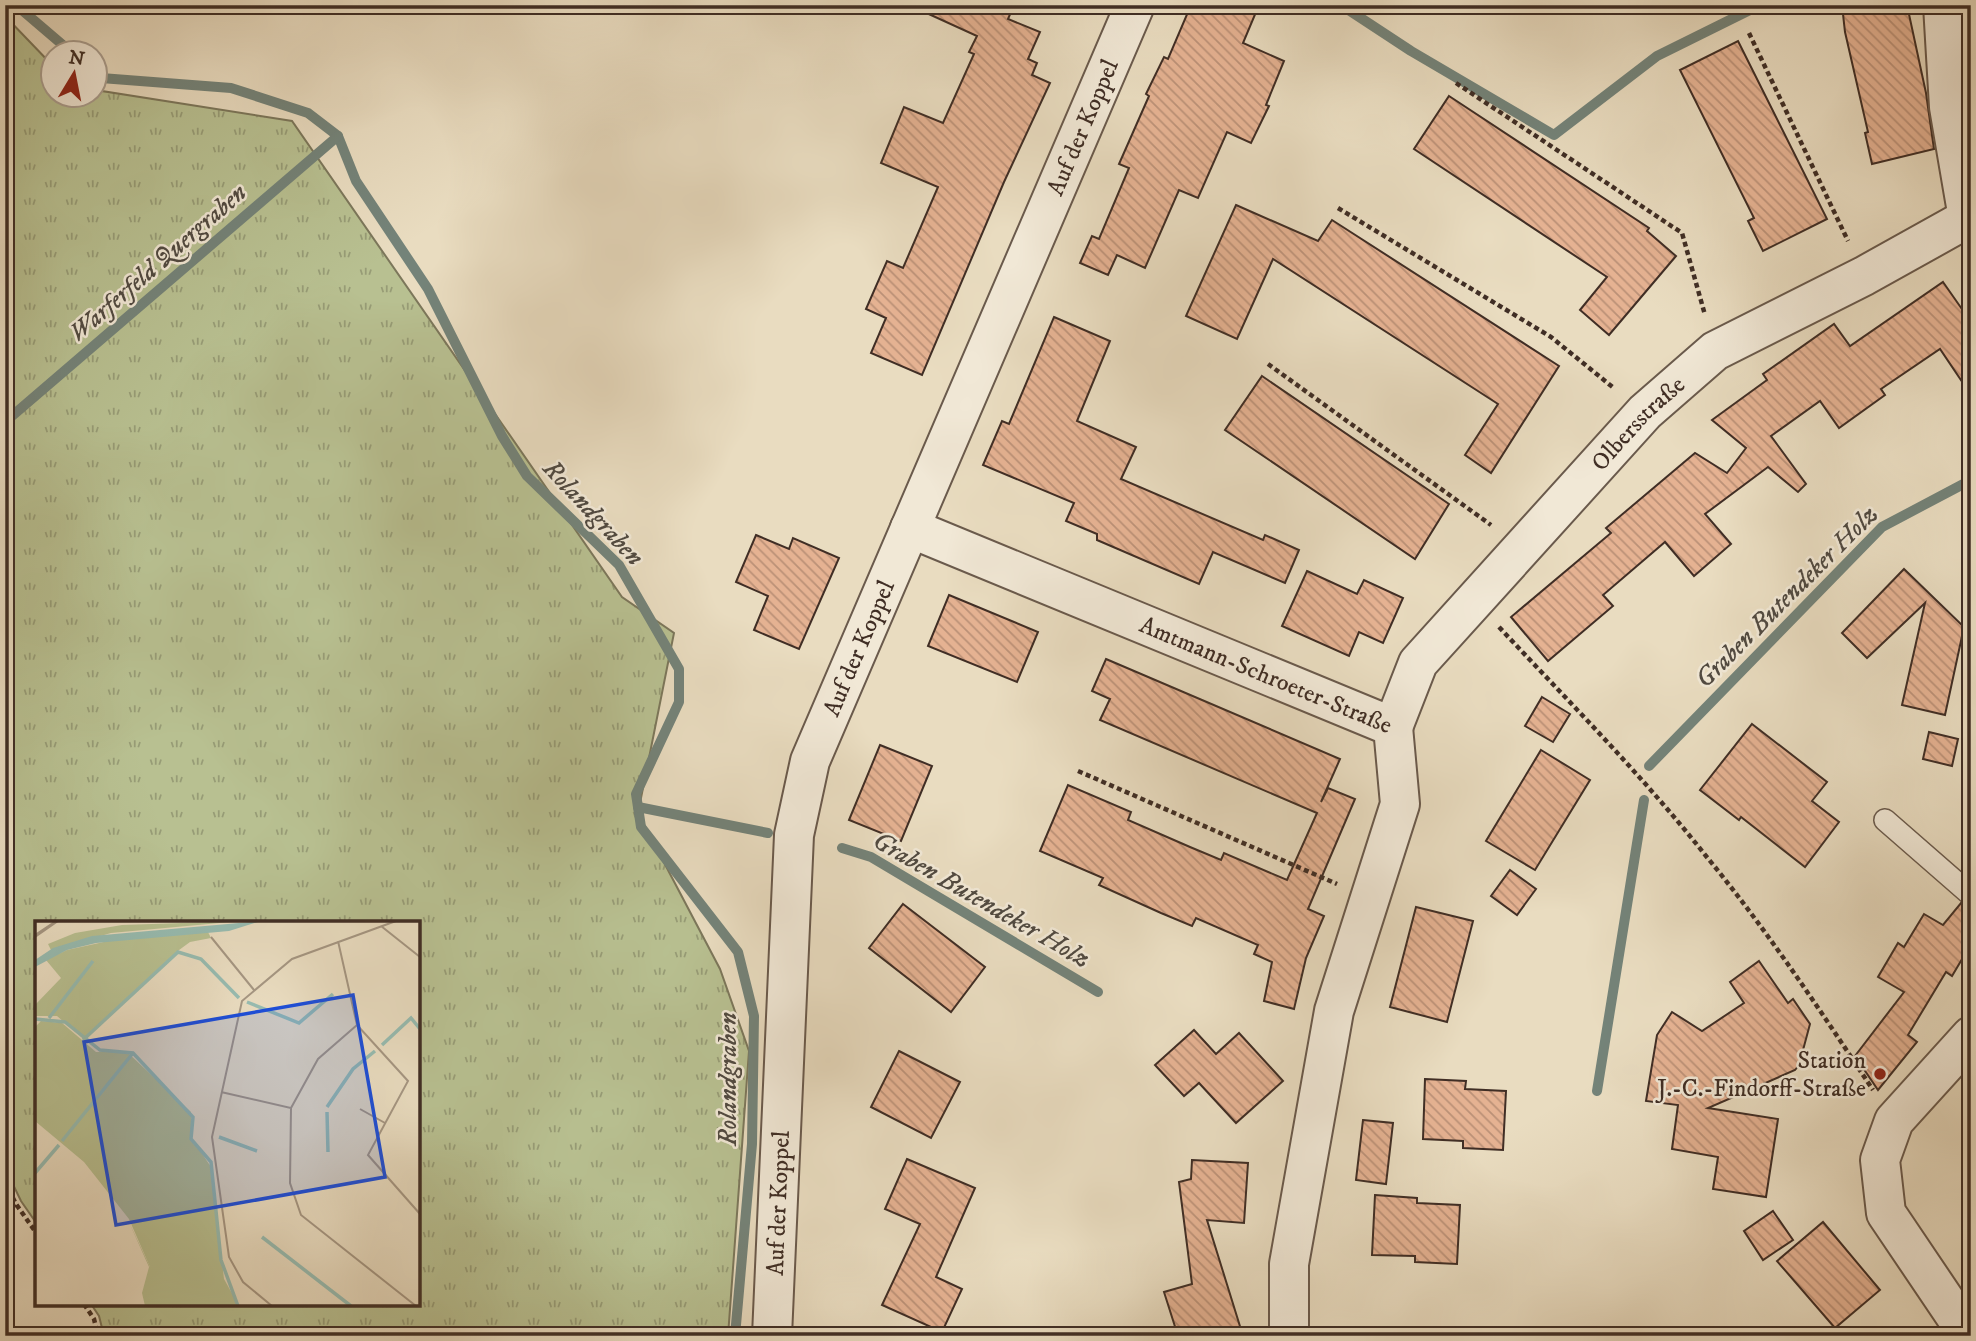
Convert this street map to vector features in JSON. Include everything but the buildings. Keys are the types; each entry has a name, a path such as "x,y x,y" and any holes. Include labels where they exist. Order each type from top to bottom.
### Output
{"street":[{"name":"Auf der Koppel","path":"772,1336 794,835 810,761 1135,5"},
{"path":"1942,5 1949,107 1969,220"},
{"name":"Olbersstraße","path":"1393,727 1418,663 1645,412 1715,351 1969,220"},
{"name":"Amtmann-Schroeter-Straße","path":"910,528 1393,727 1400,803 1331,1024 1289,1264 1289,1336"},
{"path":"1969,1336 1886,1213 1880,1160 1894,1121 1971,1035"}],"lane":[{"path":"1885,820 1971,895"}],"path":[{"path":"1749,33 1864,276"},
{"path":"1456,83 1682,233 1715,351"},
{"path":"1338,208 1551,337 1645,412"},
{"path":"1268,364 1523,547"},
{"path":"1474,601 1639,776 1707,856 1796,975 1894,1121"},
{"path":"1078,771 1370,899"},
{"path":"5,1182 35,1231"},
{"path":"5,1213 16,1204"},
{"path":"85,1306 94,1319 98,1336"}],"green space":[{"path":"5,16 38,50 38,108 108,108 108,92 292,121 622,597 674,633 638,813 720,969 749,1051 728,1336 104,1336 99,1316 92,1306 420,1306 420,921 35,921 35,1221 21,1201 5,1168"}],"waterway":[{"name":"Rolandgraben","path":"16,5 55,38"},
{"path":"1341,5 1411,51 1554,135 1657,56 1760,5"},
{"name":"Rolandgraben","path":"108,79 231,88 308,113 338,136 356,181 428,289 502,436 527,476 619,565 679,669 679,702 636,794 641,827 738,952 754,1016 752,1144 735,1336"},
{"name":"Warferfeld Quergraben","path":"5,422 338,136"},
{"name":"Graben Butendeker Holz","path":"1649,766 1882,527 1971,480"},
{"name":"Graben Butendeker Holz","path":"1597,1091 1644,800"},
{"name":"Graben Butendeker Holz","path":"638,807 768,833"},
{"name":"Graben Butendeker Holz","path":"842,848 871,857 1098,992"}],"place":[{"name":"Station J.-C.-Findorff-Straße","path":"1880,1074"}]}
